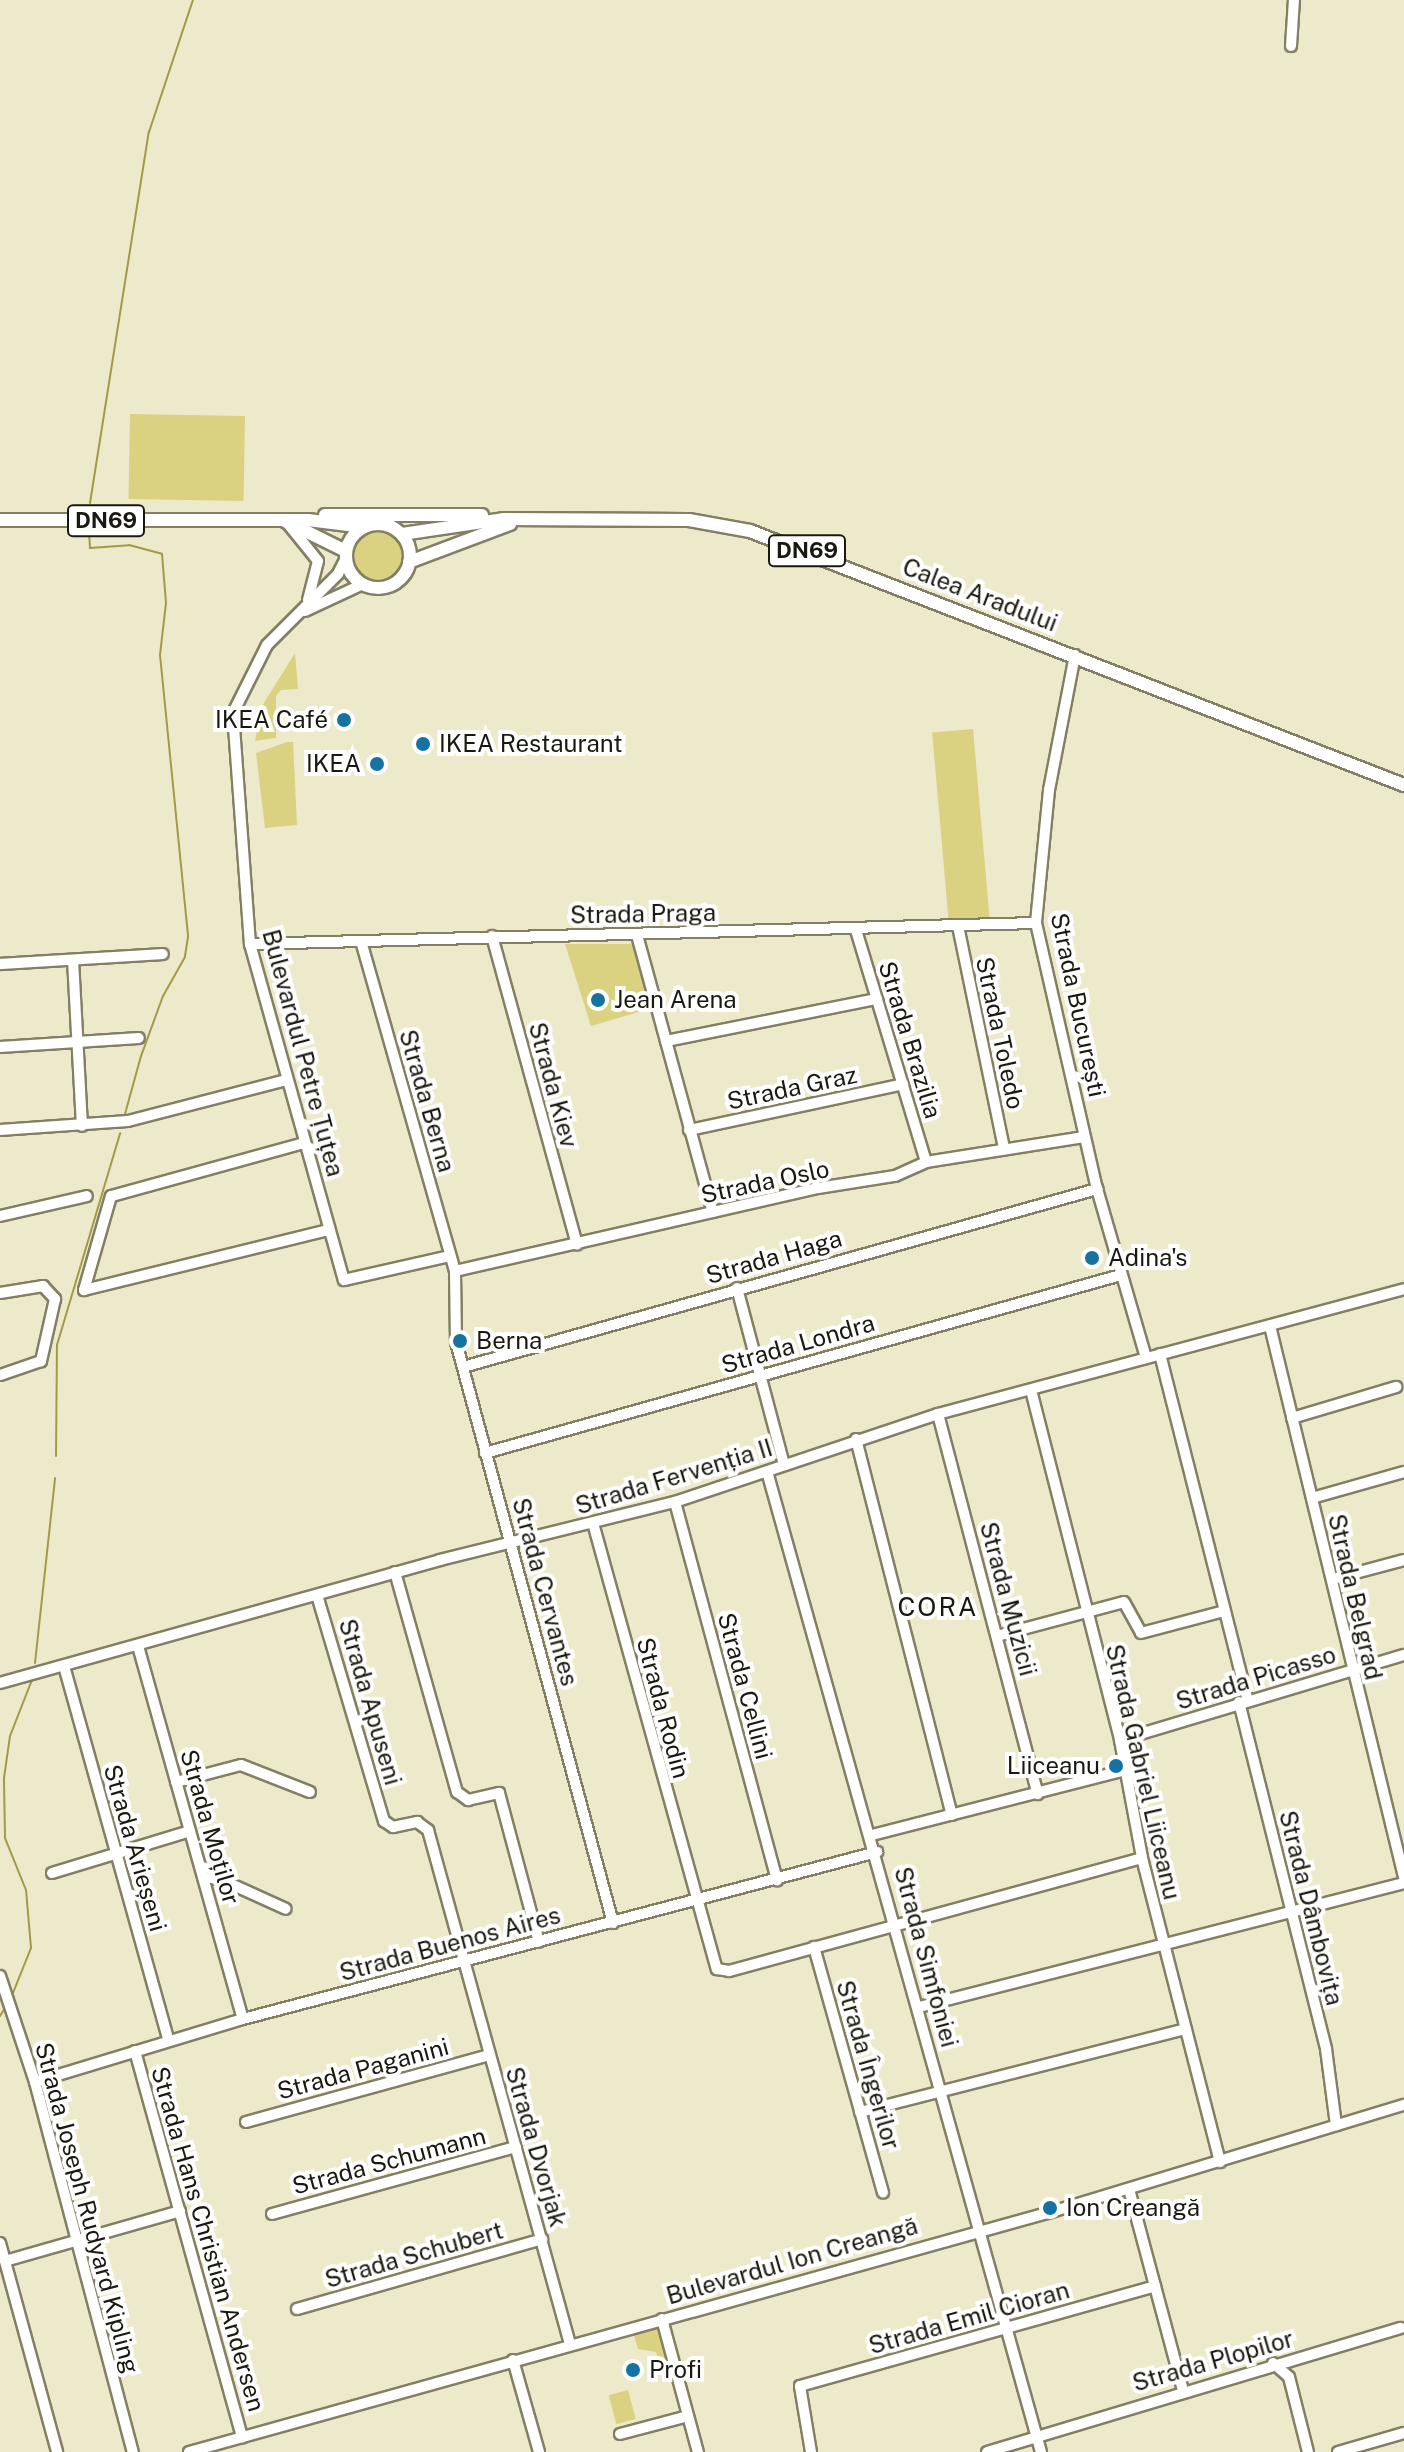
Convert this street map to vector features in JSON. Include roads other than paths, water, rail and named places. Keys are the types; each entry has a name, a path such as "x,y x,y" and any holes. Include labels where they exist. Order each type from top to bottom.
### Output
{"main road":[{"name":"DN69","path":"285,521 301,515 488,515 525,520"},
{"name":"DN69","path":"0,520 285,521 364,527 380,524 402,534"},
{"name":"Calea Aradului","path":"409,562 525,520"},
{"name":"Calea Aradului","path":"402,534 482,521 525,520 689,520 750,531 1404,785"},
{"name":"DN69","path":"285,521 346,555"},
{"path":"363,584 346,555 364,527"},
{"path":"402,534 409,562"},
{"name":"DN69","path":"363,584 375,588 395,583 409,562"}],"street":[{"path":"1291,46 1294,0"},
{"path":"285,521 312,547 320,569 299,613"},
{"name":"Bulevardul Petre Țuțea","path":"346,555 338,574 255,662 233,713 250,944 345,1283 450,1256"},
{"name":"Bulevardul Petre Țuțea","path":"299,613 363,584"},
{"name":"Strada București","path":"1075,655 1049,790 1036,923 1097,1189 1146,1358"},
{"name":"Strada Praga","path":"250,944 1036,923"},
{"name":"Strada Toledo","path":"958,926 1004,1149"},
{"name":"Strada Brazilia","path":"856,930 926,1162"},
{"path":"637,935 713,1212"},
{"name":"Strada Kiev","path":"492,936 577,1245"},
{"name":"Strada Berna","path":"361,941 455,1271"},
{"path":"0,964 163,954"},
{"path":"73,960 82,1126"},
{"path":"666,1041 877,999"},
{"path":"0,1047 139,1038"},
{"path":"0,1130 123,1122 287,1080"},
{"name":"Strada Graz","path":"689,1130 903,1084"},
{"name":"Strada Oslo","path":"455,1271 713,1212 895,1176 926,1162 1084,1137"},
{"path":"304,1143 108,1200 84,1290 329,1230"},
{"name":"Strada Haga","path":"463,1367 1097,1189"},
{"path":"0,1216 87,1196"},
{"name":"Strada Cervantes","path":"455,1271 457,1293 452,1315 463,1367 613,1923"},
{"name":"Strada Londra","path":"485,1453 1121,1275"},
{"path":"0,1295 43,1286 53,1292 41,1361 0,1375"},
{"path":"737,1288 784,1465"},
{"name":"Strada Fervenția II","path":"0,1683 510,1541 675,1502 768,1475 784,1465 856,1439 938,1414 1404,1289"},
{"name":"Strada Belgrad","path":"1270,1326 1404,1880"},
{"path":"1160,1354 1243,1700"},
{"path":"1292,1418 1396,1387"},
{"name":"Strada Gabriel Liiceanu","path":"1031,1390 1084,1613 1120,1740 1142,1858 1220,2162"},
{"name":"Strada Muzicii","path":"938,1414 1038,1794"},
{"path":"856,1439 952,1815"},
{"path":"1312,1498 1404,1472"},
{"name":"Strada Simfoniei","path":"768,1475 877,1852 977,2229 1041,2452"},
{"name":"Strada Cellini","path":"675,1502 777,1881"},
{"name":"Strada Rodin","path":"593,1523 695,1902 717,1969 814,1947"},
{"path":"1333,1579 1404,1560"},
{"path":"395,1572 457,1792 468,1800 499,1793 539,1942"},
{"name":"Strada Apuseni","path":"317,1595 384,1821"},
{"path":"997,1636 1127,1602 1141,1633 1224,1611"},
{"name":"Strada Moților","path":"138,1646 243,2019"},
{"name":"Strada Picasso","path":"1120,1740 1243,1700 1404,1655"},
{"name":"Strada Arieșeni","path":"64,1666 169,2041"},
{"name":"Strada Dâmbovița","path":"1243,1700 1290,1911 1326,2049 1336,2125"},
{"path":"176,1782 241,1765 310,1792"},
{"path":"872,1835 1126,1770"},
{"name":"Strada Dvorjak","path":"384,1821 393,1827 417,1822 428,1830 570,2344"},
{"path":"52,1873 116,1851 190,1831"},
{"name":"Strada Buenos Aires","path":"35,2082 243,2019 777,1881 877,1852"},
{"path":"814,1947 1142,1858"},
{"path":"203,1877 220,1879 286,1909"},
{"path":"919,2007 1404,1880"},
{"name":"Strada Îngerilor","path":"814,1947 883,2193"},
{"name":"Strada Joseph Rudyard Kipling","path":"0,1976 35,2082 133,2452"},
{"path":"860,2112 943,2094 1186,2029"},
{"name":"Strada Hans Christian Andersen","path":"135,2051 242,2437"},
{"name":"Strada Paganini","path":"246,2122 489,2055"},
{"name":"Bulevardul Ion Creangă","path":"189,2452 218,2448 242,2437 977,2229 1129,2189 1404,2105"},
{"name":"Strada Schumann","path":"272,2214 516,2147"},
{"path":"1129,2189 1183,2390"},
{"path":"5,2261 180,2211"},
{"name":"Strada Schubert","path":"297,2309 542,2239"},
{"path":"0,2243 57,2452"},
{"name":"Strada Emil Cioran","path":"811,2452 797,2390 1155,2286"},
{"path":"662,2319 698,2452"},
{"name":"Strada Plopilor","path":"987,2452 1273,2363 1401,2328"},
{"path":"513,2360 539,2452"},
{"path":"1273,2363 1289,2377 1308,2452"},
{"path":"620,2434 688,2416"},
{"path":"1338,2452 1404,2433"}],"waterway":[{"path":"90,503 149,132 193,0"},
{"path":"89,533 90,548 129,545 162,554 166,603 160,655 188,937 185,957 163,996 141,1056 125,1114"},
{"path":"56,1456 57,1345 120,1133"},
{"path":"35,1663 55,1478"},
{"path":"13,1993 31,1948 26,1890 5,1838 4,1778 10,1736 32,1680"},
{"path":"0,2016 5,2008"}],"place":[{"name":"IKEA Café","path":"344,720"},
{"name":"IKEA Restaurant","path":"423,744"},
{"name":"IKEA","path":"377,764"},
{"name":"Jean Arena","path":"598,1000"},
{"name":"Adina's","path":"1092,1258"},
{"name":"Berna","path":"460,1341"},
{"name":"Liiceanu","path":"1116,1766"},
{"name":"Ion Creangă","path":"1050,2208"},
{"name":"Profi","path":"633,2370"}],"district":[{"name":"CORA","path":"938,1607"}]}
